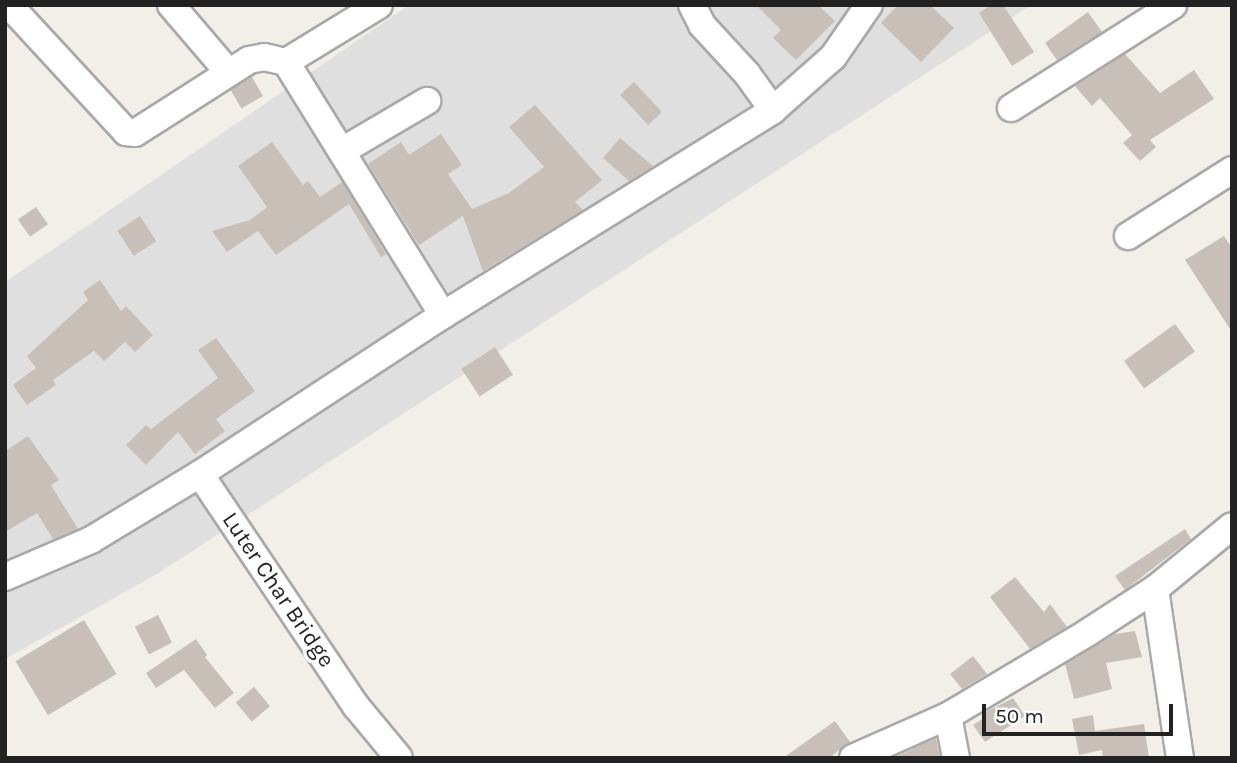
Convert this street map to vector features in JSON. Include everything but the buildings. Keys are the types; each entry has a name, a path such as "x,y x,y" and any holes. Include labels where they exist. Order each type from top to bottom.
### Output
{"street":[{"path":"9,5 126,132 135,133 249,60 264,57 286,62 379,5"},
{"path":"171,5 229,73"},
{"path":"692,5 702,25 747,74 773,110"},
{"path":"5,577 91,540 200,474 443,315 773,110 833,57 869,5"},
{"path":"1011,108 1173,5"},
{"path":"286,62 443,315"},
{"path":"342,151 427,101"},
{"path":"1128,236 1232,170"},
{"name":"Luter Char Bridge","path":"200,474 355,706 399,758"},
{"path":"853,758 948,716 1087,634 1155,589 1232,526"},
{"path":"1155,589 1181,758"},
{"path":"948,716 956,758"}],"shaded area":[{"path":"409,5 1031,5 157,574 5,659 5,282"}]}
